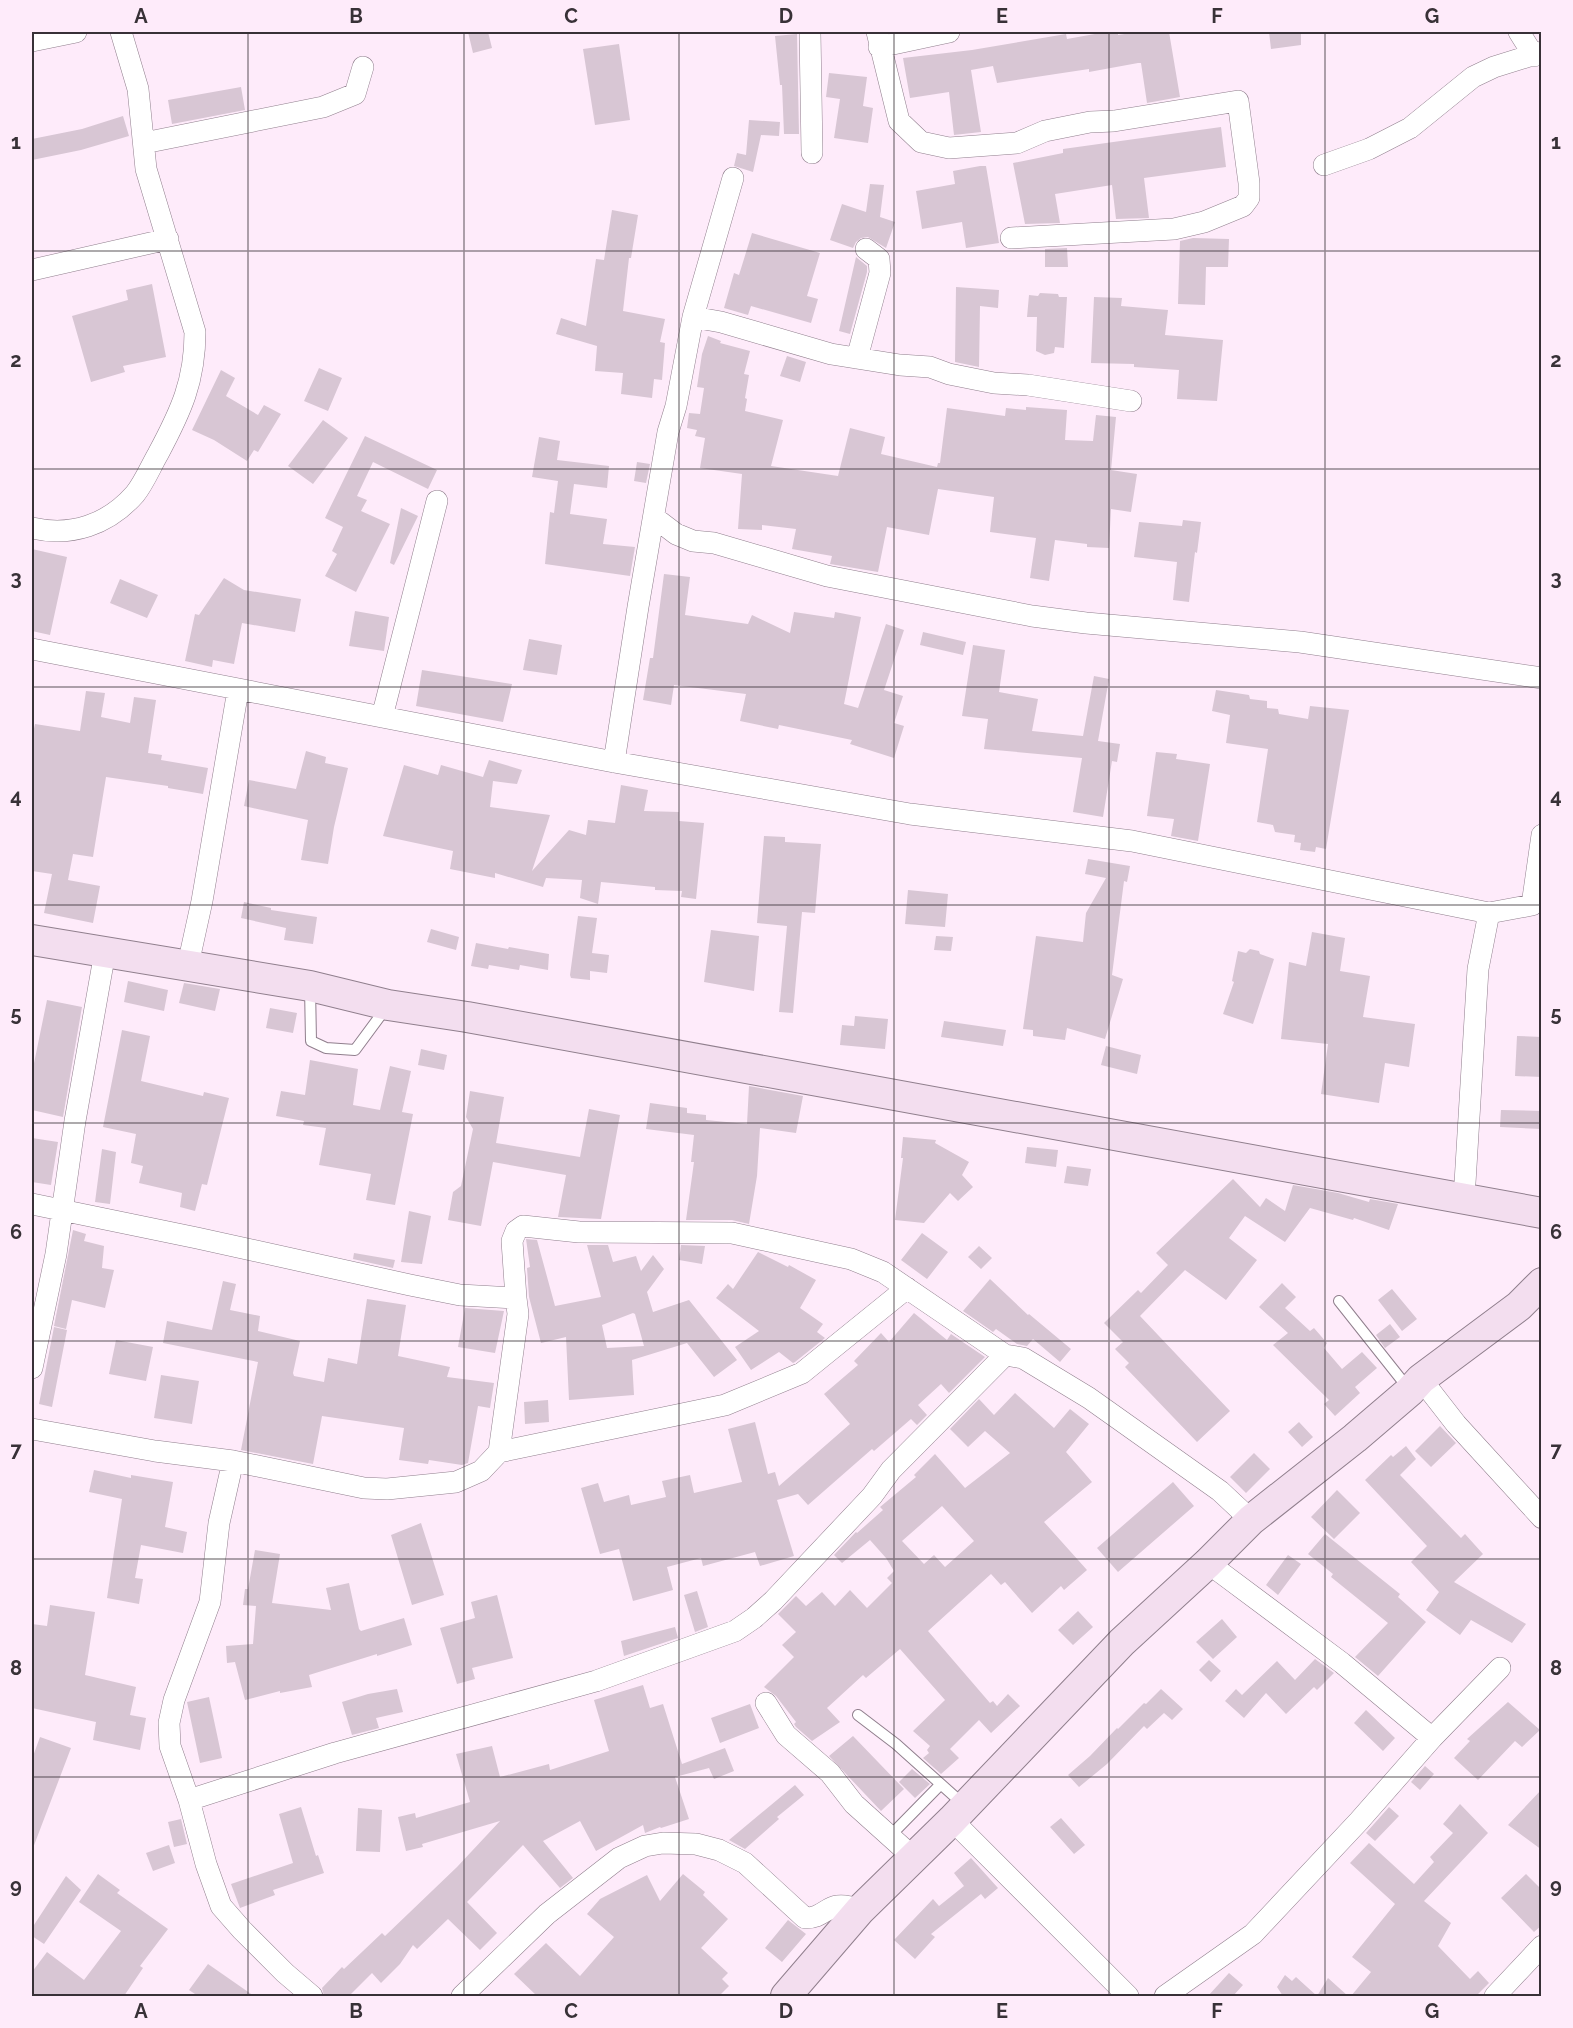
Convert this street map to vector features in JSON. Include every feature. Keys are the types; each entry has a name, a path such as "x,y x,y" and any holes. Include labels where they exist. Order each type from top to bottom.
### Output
{"main road":[{"path":"32,925 191,951 1540,1212"},
{"path":"32,940 310,987 388,1005 874,1083 1465,1183 1540,1212"},
{"path":"1480,1333 1503,1300 1542,1262"},
{"path":"786,1996 860,1910 959,1813 1122,1642 1251,1520 1355,1438 1415,1385 1480,1333 1519,1306 1542,1283"}],"street":[{"path":"32,41 76,32"},
{"path":"32,528 45,531 73,531 89,528 111,516 136,493 178,417 185,398 193,360 195,332 146,169 138,90 121,32"},
{"path":"810,32 812,153"},
{"path":"949,32 878,39 899,121 921,142 949,147 1017,143 1045,131 1090,122 1114,121 1238,101 1249,183 1249,198 1243,206 1204,222 1174,229 1011,238"},
{"path":"1324,165 1369,149 1410,128 1473,77 1518,58 1538,54 1519,32"},
{"path":"144,143 323,107 355,94 363,68"},
{"path":"614,762 668,432 676,406 693,317 733,178"},
{"path":"32,270 168,239"},
{"path":"857,358 880,273 879,259 866,249"},
{"path":"693,317 721,322 831,354 900,365 930,367 950,374 994,383 1028,385 1131,401"},
{"path":"382,717 437,501"},
{"path":"655,518 676,534 693,540 827,576 1032,616 1300,642 1542,678"},
{"path":"32,649 614,762 909,814 1132,841 1489,912 1537,903 1542,835"},
{"path":"191,951 202,901 238,690"},
{"path":"1465,1183 1478,969 1489,912"},
{"path":"32,1368 56,1254 61,1211 105,952"},
{"path":"32,1204 460,1295 516,1298"},
{"path":"499,1452 518,1314 512,1241 516,1231 523,1226 579,1232 732,1233 851,1259 883,1272 1005,1355 1033,1364 1089,1398 1220,1491 1251,1520"},
{"path":"32,1429 155,1451 233,1461 364,1488 387,1489 456,1482 481,1471 499,1452 725,1405 802,1373 907,1288"},
{"path":"189,1800 335,1753 596,1681 735,1630 754,1618 772,1601 877,1491 891,1470 1005,1355"},
{"path":"1415,1385 1456,1424 1542,1518"},
{"path":"233,1461 219,1523 210,1602 174,1700 170,1723 170,1746 221,1906 270,1959 312,1996"},
{"path":"1208,1563 1342,1663 1432,1738"},
{"path":"1165,1996 1253,1934 1359,1821 1432,1738 1500,1668"},
{"path":"766,1703 786,1735 830,1773 854,1804 914,1857"},
{"path":"959,1813 1128,1996"},
{"path":"462,1996 547,1914 619,1858 645,1846 663,1843 696,1844 719,1850 745,1863 805,1918 811,1918 831,1906 846,1905 860,1910"},
{"path":"1495,1996 1542,1946"}],"lane":[{"path":"310,987 311,1041 327,1048 355,1050 388,1005"},
{"path":"1339,1301 1415,1385"},
{"path":"858,1715 896,1744 940,1785 959,1813"},
{"path":"890,1836 940,1785"}],"building":[{"path":"468,32 488,32 492,48 473,53"},
{"path":"1118,32 1118,35 1138,32 1169,32 1180,97 1147,103 1141,63 997,83 993,66 971,70 981,132 954,135 949,92 910,98 903,58 972,50 1066,34 1067,39"},
{"path":"1269,32 1301,32 1301,45 1271,49"},
{"path":"797,34 799,134 784,134 782,85 780,85 775,36"},
{"path":"619,44 630,120 595,125 583,49"},
{"path":"829,73 867,77 863,106 873,108 868,143 834,138 840,99 826,97"},
{"path":"241,87 245,110 172,124 168,100"},
{"path":"123,116 129,136 81,150 32,160 32,139 82,129"},
{"path":"749,120 780,122 779,136 761,135 753,172 734,166 737,153 746,155"},
{"path":"1221,127 1226,167 1144,178 1149,218 1116,219 1112,185 1055,194 1060,223 1025,224 1013,163 1063,153 1063,149"},
{"path":"986,166 999,243 966,248 962,222 922,229 916,191 955,184 953,171"},
{"path":"870,184 884,185 880,217 895,222 886,248 868,237 861,238 853,248 830,240 842,204 866,212"},
{"path":"612,210 638,215 631,258 629,258 623,311 665,319 660,342 665,343 662,380 654,379 652,398 621,394 623,373 595,371 597,346 556,334 561,318 586,326 596,259 604,260"},
{"path":"752,233 820,253 807,296 818,299 811,323 751,306 748,315 724,308 734,273 739,275"},
{"path":"1193,238 1229,239 1228,267 1206,267 1205,305 1178,304 1180,241"},
{"path":"1067,248 1068,267 1045,267 1045,249"},
{"path":"856,257 867,266 867,272 850,334 839,331"},
{"path":"152,284 166,357 123,366 125,372 91,382 72,316 128,300 126,290"},
{"path":"956,287 999,290 998,308 980,306 979,367 955,362"},
{"path":"1040,293 1067,297 1064,348 1055,347 1054,353 1045,355 1036,351 1037,317 1027,317 1029,295 1038,296"},
{"path":"1094,297 1122,298 1121,306 1168,310 1165,335 1223,340 1217,401 1177,399 1179,370 1134,367 1134,364 1091,363"},
{"path":"708,336 721,341 720,343 750,351 744,374 749,375 745,411 783,420 771,466 838,476 850,428 885,437 881,454 937,467 940,463 947,408 1005,416 1006,408 1067,410 1065,440 1093,441 1096,415 1116,417 1111,470 1137,474 1131,512 1111,509 1109,548 1087,547 1087,544 1055,540 1049,581 1030,578 1036,538 990,532 994,497 938,489 929,535 887,527 878,572 830,564 832,556 792,549 796,529 762,525 762,530 738,529 742,474 700,468 705,438 695,436 697,430 687,428 689,413 700,414 704,388 697,387 702,354"},
{"path":"787,356 806,362 800,382 780,376"},
{"path":"319,368 342,378 328,411 304,401"},
{"path":"221,370 235,378 226,396 258,415 264,405 281,414 258,452 254,450 247,461 214,440 192,430"},
{"path":"323,420 348,438 313,484 288,466"},
{"path":"365,436 437,470 428,489 373,462 357,496 367,500 361,511 390,524 356,592 325,576 337,554 332,551 343,527 325,518"},
{"path":"539,437 560,441 557,460 609,466 607,488 574,484 570,514 607,519 603,544 635,547 630,576 545,564 550,512 554,513 558,481 532,477"},
{"path":"637,462 650,464 646,483 634,481"},
{"path":"401,508 418,516 394,565 390,563"},
{"path":"1183,520 1201,522 1189,602 1173,600 1177,562 1134,557 1139,522 1182,526"},
{"path":"32,549 67,557 50,635 32,631"},
{"path":"664,574 690,577 685,615 748,624 752,615 790,633 794,612 834,618 835,612 861,617 844,704 858,708 886,624 904,630 884,690 903,696 894,723 904,726 894,758 850,744 852,740 779,725 778,729 740,721 746,694 674,685 671,705 643,700 650,658 653,658"},
{"path":"224,578 244,590 301,599 295,632 242,623 234,664 213,660 212,667 185,661 195,614 199,615"},
{"path":"120,579 158,595 147,618 110,603"},
{"path":"355,611 389,617 384,651 349,646"},
{"path":"923,632 966,642 963,655 920,645"},
{"path":"529,639 562,645 557,675 523,670"},
{"path":"973,645 1005,650 999,692 1038,699 1032,731 1083,736 1094,676 1109,679 1098,741 1120,744 1117,762 1112,761 1103,817 1073,812 1082,758 984,749 988,719 962,716"},
{"path":"422,670 512,684 503,722 416,706"},
{"path":"1216,690 1249,695 1250,699 1267,701 1267,708 1278,709 1279,714 1308,719 1310,706 1349,710 1326,849 1316,847 1315,852 1300,850 1301,843 1294,842 1295,835 1275,832 1273,825 1257,822 1268,749 1226,743 1230,715 1212,711"},
{"path":"86,691 105,693 101,717 130,723 134,697 156,700 148,753 162,755 161,760 208,768 203,794 168,788 168,786 106,777 93,857 73,854 68,880 100,886 93,923 44,913 52,874 32,871 32,738 35,724 80,731"},
{"path":"306,751 326,757 325,763 348,768 328,864 301,860 308,820 244,806 249,780 296,789"},
{"path":"1156,752 1177,754 1176,759 1210,764 1198,841 1171,836 1174,819 1147,816"},
{"path":"489,760 522,770 517,784 493,781 490,807 550,815 532,871 569,830 586,835 588,820 615,823 621,785 648,790 644,811 679,812 679,821 704,823 696,899 681,897 682,891 655,890 655,887 601,882 598,904 580,898 582,880 546,878 543,887 495,873 495,878 450,869 453,851 383,836 404,765 438,775 441,765 483,777"},
{"path":"764,836 785,837 785,842 821,844 815,913 802,912 793,1013 779,1012 787,926 757,923"},
{"path":"1088,859 1130,866 1127,882 1124,881 1112,975 1123,979 1105,1039 1067,1028 1065,1040 1033,1036 1033,1030 1023,1029 1036,936 1083,942 1086,913 1106,878 1085,874"},
{"path":"908,890 948,894 945,927 905,924"},
{"path":"244,902 271,908 271,910 317,917 313,944 284,940 286,928 241,918"},
{"path":"578,916 597,918 592,953 609,955 607,973 590,971 590,980 571,978 570,975"},
{"path":"431,929 459,937 456,950 427,942"},
{"path":"711,930 759,936 754,991 704,982"},
{"path":"1312,932 1345,938 1340,971 1370,976 1363,1017 1415,1024 1409,1067 1385,1063 1379,1103 1321,1094 1328,1044 1281,1039 1289,962 1306,966"},
{"path":"936,936 953,937 951,951 934,950"},
{"path":"476,943 549,954 548,970 520,965 519,970 489,965 488,969 471,966"},
{"path":"1250,949 1274,959 1253,1024 1223,1014 1234,982 1232,981 1238,951 1246,953"},
{"path":"128,981 168,990 164,1011 124,1002"},
{"path":"184,983 220,989 215,1011 179,1003"},
{"path":"47,1000 82,1007 63,1117 32,1110 32,1073"},
{"path":"270,1008 297,1013 293,1033 266,1028"},
{"path":"855,1016 888,1019 885,1049 840,1045 842,1025 854,1026"},
{"path":"944,1021 1006,1030 1003,1046 941,1037"},
{"path":"122,1030 150,1036 141,1081 203,1096 204,1092 229,1098 207,1185 202,1184 195,1211 180,1207 182,1193 139,1183 143,1166 131,1163 136,1134 103,1127"},
{"path":"1517,1036 1542,1037 1542,1077 1515,1076"},
{"path":"1106,1046 1141,1055 1137,1074 1101,1065"},
{"path":"421,1049 447,1055 444,1070 418,1065"},
{"path":"310,1060 358,1069 353,1105 380,1110 390,1066 411,1071 402,1112 413,1114 395,1205 366,1200 371,1174 319,1165 326,1128 303,1125 304,1121 276,1116 281,1091 305,1095"},
{"path":"749,1086 803,1096 796,1133 760,1128 757,1176 749,1224 732,1220 686,1220 694,1162 691,1162 694,1135 646,1129 650,1103 687,1108 687,1113 706,1115 706,1120 747,1124"},
{"path":"470,1091 504,1097 496,1143 580,1157 589,1109 620,1115 601,1219 558,1217 566,1175 493,1162 481,1226 448,1220 453,1192 461,1186 473,1129 466,1117"},
{"path":"1501,1110 1542,1111 1542,1129 1500,1127"},
{"path":"903,1137 936,1140 935,1143 969,1162 962,1175 973,1187 958,1201 950,1193 924,1223 895,1220 903,1158 901,1158"},
{"path":"32,1138 58,1142 51,1185 32,1182"},
{"path":"1027,1147 1058,1150 1056,1167 1025,1163"},
{"path":"102,1149 116,1152 110,1204 95,1202"},
{"path":"1067,1166 1091,1169 1088,1186 1064,1183"},
{"path":"1233,1179 1260,1207 1266,1198 1285,1211 1293,1185 1338,1193 1369,1202 1370,1199 1398,1204 1389,1230 1354,1218 1353,1220 1310,1208 1285,1242 1245,1216 1229,1238 1257,1260 1226,1300 1185,1270 1140,1316 1230,1411 1197,1442 1125,1367 1129,1363 1115,1349 1123,1342 1104,1323 1138,1290 1141,1293 1168,1265 1156,1253"},
{"path":"409,1211 431,1216 422,1264 401,1262"},
{"path":"73,1230 86,1234 84,1241 104,1246 102,1268 114,1270 105,1308 72,1300 66,1329 54,1326"},
{"path":"922,1233 948,1252 927,1279 901,1260"},
{"path":"526,1239 537,1240 555,1306 601,1297 587,1245 608,1245 613,1262 636,1256 641,1271 653,1255 664,1269 647,1292 653,1312 689,1300 737,1360 714,1377 687,1343 632,1360 634,1395 569,1400 566,1337 541,1343 529,1297 527,1268 530,1267","holes":["635,1314 644,1346 607,1348 602,1325"]},
{"path":"681,1245 705,1246 702,1264 679,1260"},
{"path":"979,1246 992,1258 981,1269 968,1257"},
{"path":"758,1252 816,1280 800,1308 823,1324 817,1332 825,1338 793,1363 779,1352 751,1370 735,1347 759,1331 716,1298 728,1284 733,1289"},
{"path":"354,1253 395,1260 393,1268 353,1259"},
{"path":"990,1279 1028,1315 1071,1349 1060,1362 1033,1339 1027,1346 1017,1344 996,1329 993,1332 963,1311"},
{"path":"223,1281 236,1284 230,1310 260,1316 258,1331 300,1341 294,1376 324,1382 328,1358 357,1364 367,1299 406,1305 398,1356 450,1367 447,1377 494,1383 490,1408 478,1406 468,1463 462,1465 429,1460 428,1464 399,1460 404,1428 322,1416 313,1464 241,1450 258,1362 163,1343 167,1321 212,1330"},
{"path":"1282,1283 1296,1297 1285,1308 1310,1331 1314,1328 1327,1343 1324,1348 1342,1369 1362,1352 1377,1368 1355,1387 1360,1393 1335,1416 1324,1404 1329,1400 1273,1345 1288,1333 1259,1307"},
{"path":"1392,1289 1417,1319 1402,1331 1378,1300"},
{"path":"465,1308 504,1311 495,1353 458,1347"},
{"path":"914,1313 947,1340 951,1334 985,1357 949,1393 941,1384 918,1405 927,1415 917,1425 911,1419 874,1451 872,1449 808,1505 798,1494 777,1500 794,1556 760,1566 755,1552 703,1566 701,1558 667,1567 673,1590 633,1601 619,1549 600,1554 581,1488 598,1483 604,1502 629,1495 631,1505 666,1497 662,1481 690,1475 694,1493 742,1482 728,1429 755,1422 768,1474 775,1472 779,1486 850,1424 824,1394 858,1365 854,1361 881,1333 889,1342"},
{"path":"1390,1324 1400,1337 1385,1348 1376,1335"},
{"path":"54,1327 67,1330 52,1407 39,1404"},
{"path":"116,1340 153,1347 146,1381 109,1374"},
{"path":"161,1375 199,1381 192,1424 154,1418"},
{"path":"1015,1393 1054,1428 1070,1409 1089,1424 1066,1452 1092,1482 1044,1522 1087,1570 1064,1590 1061,1586 1032,1613 1005,1582 1001,1585 991,1574 928,1631 990,1703 993,1701 997,1706 1008,1694 1020,1706 991,1733 979,1720 950,1749 959,1758 941,1774 923,1758 929,1753 927,1750 930,1746 913,1731 945,1700 900,1649 866,1678 863,1675 827,1708 840,1722 812,1741 796,1727 794,1724 796,1722 776,1696 764,1687 794,1657 782,1645 796,1632 778,1614 796,1596 806,1606 822,1592 835,1606 850,1590 867,1608 892,1583 887,1578 894,1571 886,1558 870,1540 842,1563 834,1555 856,1532 883,1510 880,1507 916,1477 914,1475 935,1454 965,1488 1010,1453 985,1431 968,1447 950,1429 979,1399 994,1415","holes":["942,1506 974,1541 945,1567 934,1555 924,1564 902,1541"]},
{"path":"548,1400 549,1422 525,1424 524,1402"},
{"path":"1299,1422 1313,1437 1302,1447 1288,1432"},
{"path":"1440,1426 1456,1443 1431,1467 1415,1451"},
{"path":"1406,1446 1416,1459 1400,1475 1461,1538 1465,1534 1483,1554 1454,1582 1526,1624 1512,1643 1471,1620 1460,1635 1426,1610 1439,1592 1411,1562 1427,1546 1365,1480 1391,1455 1393,1457"},
{"path":"1254,1453 1270,1469 1246,1493 1230,1477"},
{"path":"94,1470 131,1478 131,1475 173,1482 165,1527 187,1532 183,1553 141,1545 135,1578 143,1579 139,1604 107,1598 122,1499 89,1492"},
{"path":"1173,1482 1194,1506 1118,1572 1097,1548"},
{"path":"1337,1490 1360,1513 1334,1539 1311,1517"},
{"path":"421,1523 444,1595 412,1605 391,1535"},
{"path":"1325,1534 1400,1594 1398,1597 1426,1622 1378,1676 1355,1657 1388,1623 1331,1577 1333,1574 1308,1554"},
{"path":"255,1550 280,1554 272,1603 331,1610 326,1588 349,1583 361,1631 404,1618 412,1645 309,1675 312,1687 280,1693 280,1691 245,1700 235,1662 227,1663 226,1646 253,1644 256,1606 243,1605"},
{"path":"1288,1555 1301,1564 1278,1595 1266,1585"},
{"path":"697,1591 708,1627 695,1632 684,1595"},
{"path":"497,1595 513,1658 472,1668 475,1679 457,1684 440,1628 475,1618 471,1602"},
{"path":"50,1605 95,1612 85,1675 136,1687 130,1715 146,1718 140,1750 93,1740 96,1722 32,1708 32,1624 47,1626"},
{"path":"1078,1611 1093,1627 1073,1645 1058,1630"},
{"path":"1222,1619 1237,1637 1213,1659 1196,1642"},
{"path":"675,1627 678,1638 624,1656 621,1641"},
{"path":"1315,1659 1334,1673 1317,1690 1314,1687 1286,1714 1266,1693 1244,1718 1225,1701 1236,1689 1242,1695 1277,1661 1295,1680"},
{"path":"1209,1660 1221,1671 1211,1682 1199,1670"},
{"path":"643,1685 650,1708 663,1704 682,1764 725,1748 734,1771 714,1779 709,1768 675,1777 689,1819 645,1833 643,1825 596,1851 580,1821 543,1841 573,1878 560,1888 523,1845 467,1902 497,1933 480,1950 448,1919 417,1949 413,1945 400,1964 381,1983 372,1973 349,1996 324,1996 322,1988 342,1967 344,1969 382,1933 385,1936 457,1867 500,1821 422,1844 423,1847 406,1851 398,1817 415,1813 416,1818 470,1802 456,1754 492,1746 500,1777 549,1764 550,1770 609,1751 594,1700"},
{"path":"397,1689 403,1712 376,1718 379,1728 352,1735 342,1702 368,1694"},
{"path":"1161,1689 1183,1709 1172,1720 1164,1713 1147,1729 1144,1726 1107,1764 1079,1787 1068,1775"},
{"path":"209,1697 222,1758 200,1763 187,1702"},
{"path":"1508,1702 1540,1730 1522,1747 1515,1741 1478,1780 1454,1758 1470,1741 1467,1739"},
{"path":"750,1704 759,1728 720,1743 711,1718"},
{"path":"1366,1710 1395,1738 1383,1751 1354,1723"},
{"path":"853,1736 904,1789 881,1811 829,1756"},
{"path":"40,1737 71,1748 33,1848 32,1759"},
{"path":"1425,1766 1434,1774 1420,1790 1411,1782"},
{"path":"912,1769 930,1784 915,1798 899,1782"},
{"path":"795,1785 804,1795 777,1817 779,1819 745,1849 729,1840"},
{"path":"1542,1789 1542,1850 1508,1825"},
{"path":"1460,1804 1488,1833 1424,1901 1451,1923 1438,1946 1470,1979 1478,1971 1489,1983 1476,1996 1351,1996 1371,1972 1352,1957 1395,1904 1350,1863 1369,1843 1414,1884 1434,1862 1430,1857 1453,1833 1443,1824"},
{"path":"301,1807 316,1856 318,1855 324,1873 273,1890 275,1895 240,1908 231,1884 293,1863 279,1814"},
{"path":"1389,1807 1399,1816 1375,1841 1366,1833"},
{"path":"358,1808 382,1810 380,1852 356,1851"},
{"path":"1061,1818 1085,1845 1074,1854 1050,1827"},
{"path":"181,1819 187,1844 174,1847 168,1822"},
{"path":"169,1845 175,1863 153,1871 146,1853"},
{"path":"971,1858 998,1888 985,1899 981,1894 931,1934 935,1937 915,1959 894,1940 933,1899 939,1906 964,1886 954,1873"},
{"path":"98,1874 120,1890 117,1893 168,1929 140,1966 143,1968 124,1996 32,1996 32,1972 47,1952 84,1980 121,1931 79,1902"},
{"path":"683,1874 705,1892 703,1895 728,1919 701,1948 728,1973 722,1979 729,1986 719,1996 537,1996 514,1974 546,1943 580,1976 614,1937 587,1914 600,1899 647,1875 660,1901"},
{"path":"1526,1874 1542,1890 1542,1925 1534,1932 1501,1898"},
{"path":"66,1876 81,1890 44,1944 32,1936 32,1928"},
{"path":"788,1920 806,1934 782,1962 765,1948"},
{"path":"208,1964 254,1996 198,1996 189,1990"},
{"path":"1229,1973 1243,1985 1233,1996 1208,1996"},
{"path":"1285,1975 1292,1981 1296,1977 1317,1996 1283,1996 1277,1987"},
{"path":"1328,1978 1348,1996 1317,1996"}]}
